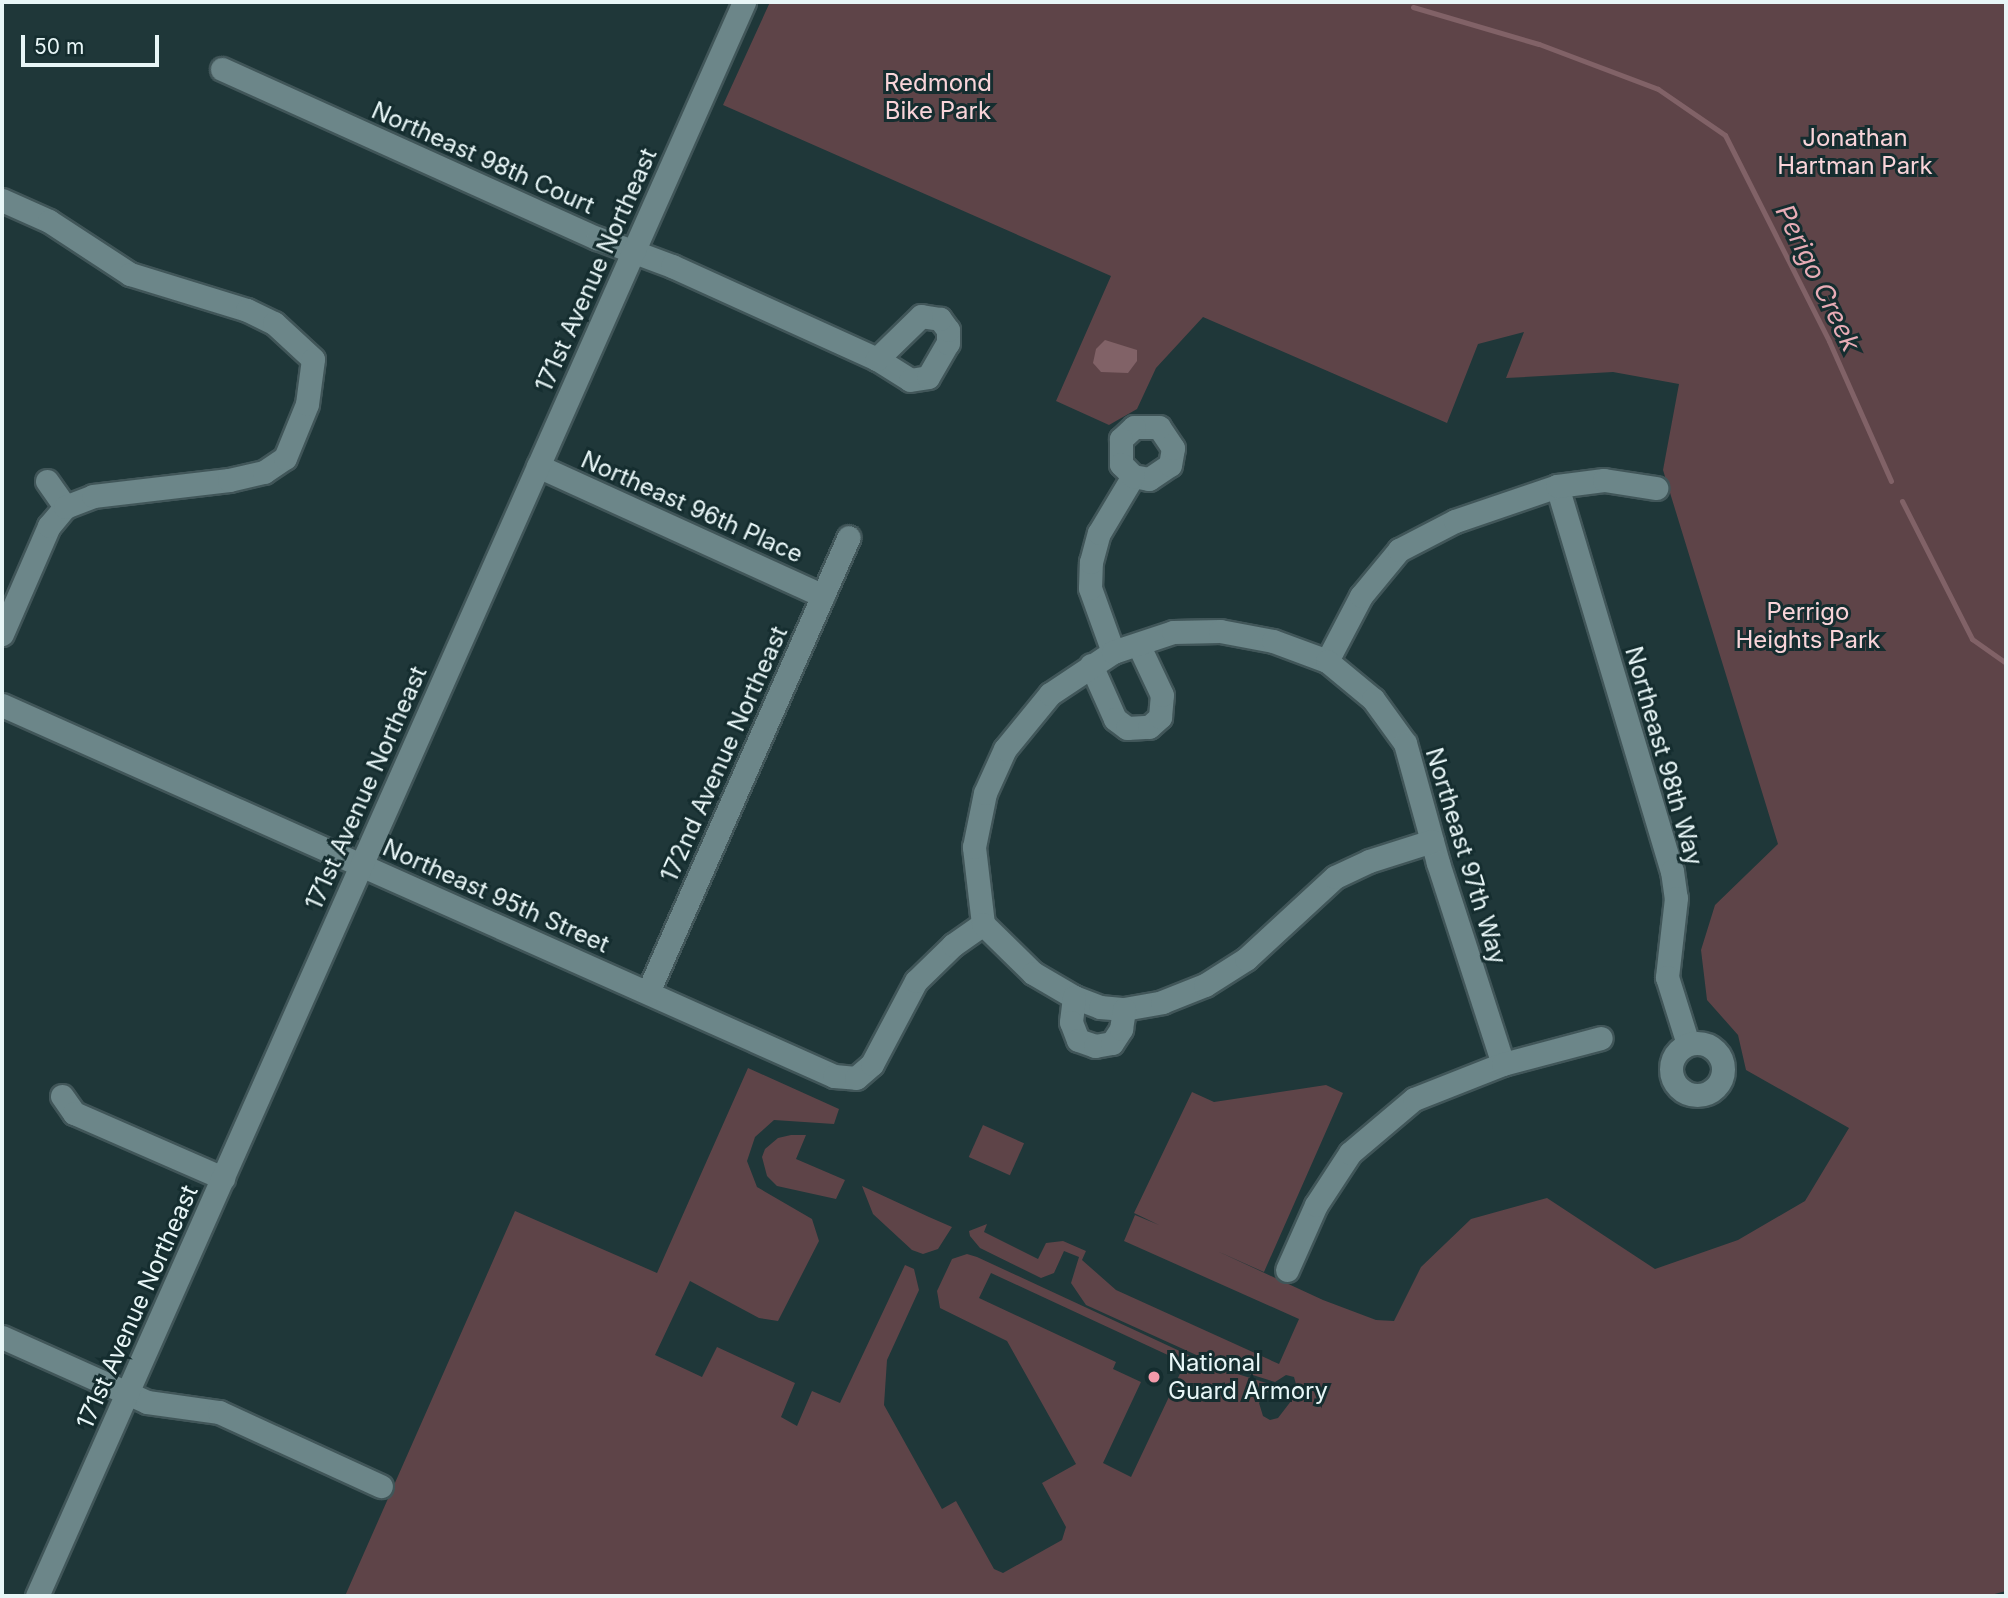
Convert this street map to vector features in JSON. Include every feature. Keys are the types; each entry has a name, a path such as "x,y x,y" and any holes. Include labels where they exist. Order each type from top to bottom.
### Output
{"street":[{"name":"171st Avenue Northeast","path":"37,1596 744,2"},
{"name":"Northeast 98th Court","path":"222,69 597,238 634,250 877,359"},
{"path":"2,200 49,221 130,274 247,310 274,323 321,357 296,439 285,458 264,472 93,496 65,508 49,526 2,634"},
{"name":"Northeast 96th Place","path":"538,466 823,596"},
{"path":"1113,652 1090,588 1091,562 1099,533 1133,476"},
{"path":"1327,661 1361,596 1399,550 1455,521 1557,486 1604,480 1656,488"},
{"path":"47,481 65,508"},
{"name":"Northeast 98th Way","path":"1557,486 1672,872 1676,898 1667,977 1688,1044"},
{"name":"172nd Avenue Northeast","path":"648,992 849,537"},
{"name":"Northeast 97th Way","path":"984,924 974,847 978,819 994,768 1034,710 1091,664 1113,652 1173,632 1220,631 1273,641 1327,661 1373,699 1405,743 1432,841 1503,1064"},
{"path":"1091,664 1115,719 1127,728 1149,727 1160,717 1163,703 1138,643"},
{"name":"Northeast 95th Street","path":"2,705 834,1076 856,1078 872,1064 899,1007 916,981 953,945 984,924"},
{"path":"984,924 1033,973 1074,997 1100,1007 1124,1009 1161,1002 1205,985 1246,959 1335,877 1369,860 1432,841"},
{"path":"1074,997 1071,1022 1078,1040 1095,1046 1112,1042 1121,1029 1124,1009"},
{"path":"1287,1270 1328,1184 1368,1135 1414,1099 1503,1064 1601,1038"},
{"path":"62,1096 74,1113 223,1178"},
{"path":"2,1337 147,1402 219,1412 381,1486"}],"green space":[{"path":"770,2 2006,2 2006,1591 1987,1596 345,1596 515,1211 657,1273 748,1068 839,1109 834,1124 774,1120 755,1137 747,1161 757,1187 812,1219 819,1241 778,1321 759,1318 690,1281 655,1355 702,1377 717,1347 795,1383 781,1417 797,1426 812,1391 840,1403 905,1265 914,1269 919,1290 887,1360 884,1405 942,1509 956,1501 994,1569 1003,1573 1062,1540 1066,1527 1042,1483 1076,1464 1007,1341 940,1308 937,1291 952,1259 967,1254 977,1257 1212,1366 1273,1385 1259,1403 1263,1416 1270,1420 1278,1418 1298,1392 1294,1377 1286,1375 1275,1382 1214,1363 1086,1305 1071,1283 1079,1257 1064,1251 1054,1273 1041,1278 980,1248 970,1236 969,1231 987,1224 984,1232 1038,1259 1046,1243 1063,1241 1086,1251 1082,1260 1116,1290 1279,1364 1299,1319 1124,1241 1135,1215 1159,1225 1134,1213 1192,1092 1214,1102 1326,1085 1343,1093 1264,1272 1217,1251 1323,1300 1376,1320 1394,1321 1421,1267 1471,1219 1547,1198 1655,1269 1738,1240 1805,1201 1849,1128 1746,1070 1738,1035 1707,1000 1701,950 1715,905 1778,844 1663,470 1679,384 1613,372 1506,378 1524,332 1478,344 1447,423 1203,317 1156,368 1137,409 1109,425 1056,401 1111,276 723,105","holes":["991,1273 1185,1363 1131,1477 1103,1463 1141,1382 1113,1369 1116,1362 979,1298"]},
{"path":"983,1125 1024,1143 1010,1175 969,1157"},
{"path":"806,1135 796,1159 845,1180 836,1199 777,1186 767,1176 762,1157 765,1149 778,1138"},
{"path":"862,1186 952,1227 938,1249 923,1254 912,1250 873,1214"}],"shaded area":[{"path":"1105,340 1137,350 1137,361 1128,373 1101,372 1093,363 1096,349"}],"waterway":[{"name":"Perigo Creek","path":"1413,7 1539,44 1658,89 1725,135 1829,341 1891,481"},
{"name":"Perigo Creek","path":"1902,501 1972,639 2006,663"}],"place":[{"name":"National Guard Armory","path":"1154,1377"}],"park label":[{"name":"Redmond Bike Park","path":"938,97"},
{"name":"Jonathan Hartman Park","path":"1855,152"},
{"name":"Perrigo Heights Park","path":"1808,626"}]}
